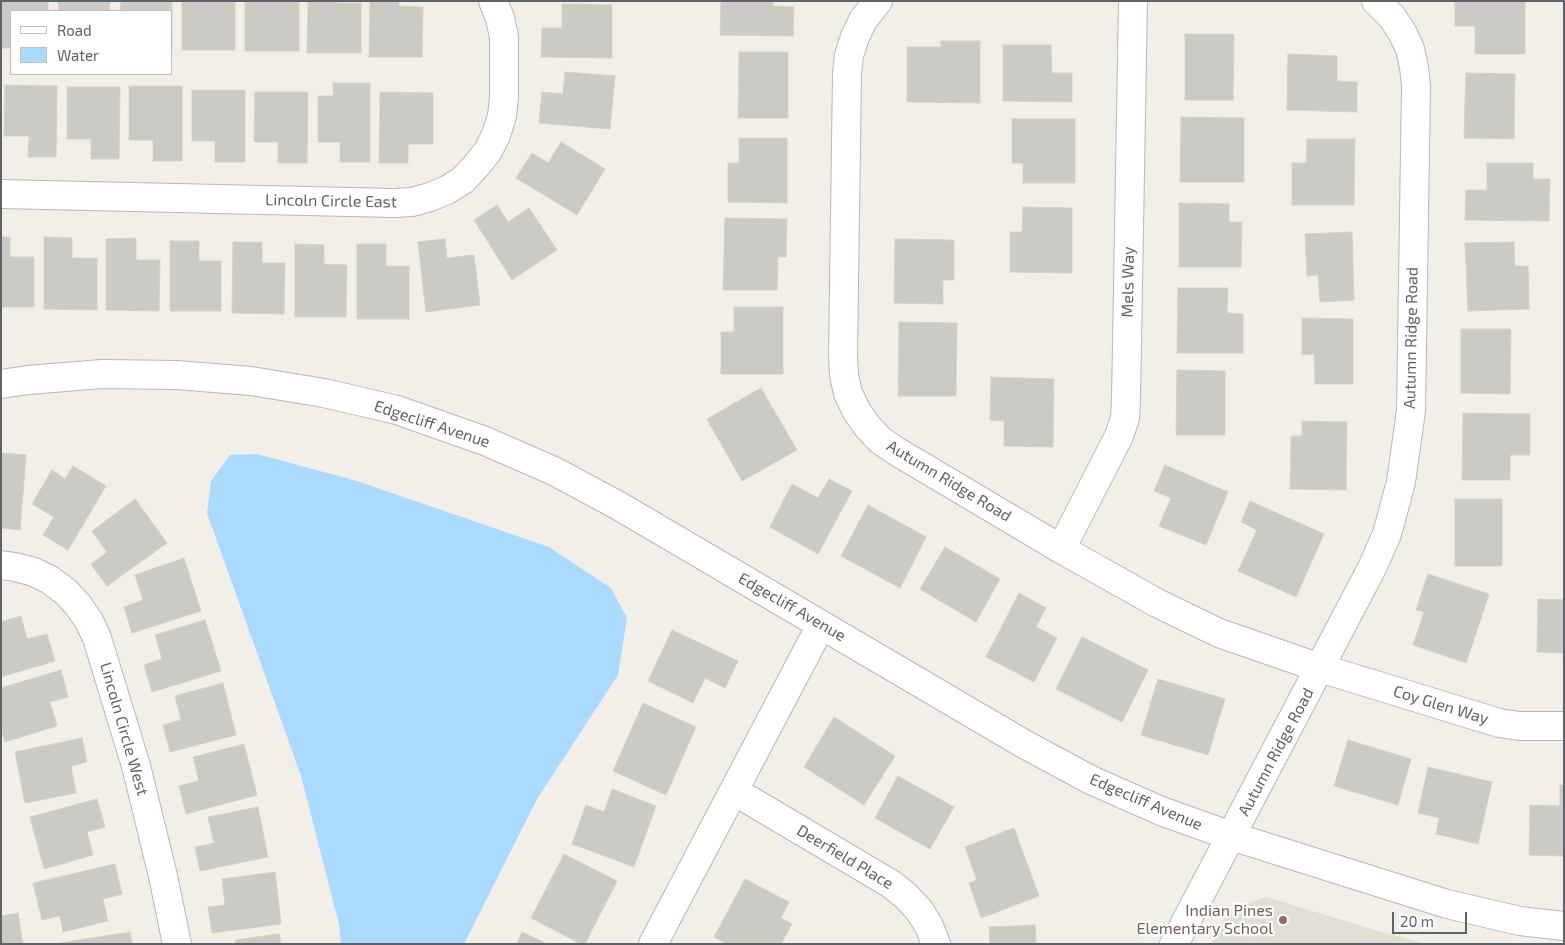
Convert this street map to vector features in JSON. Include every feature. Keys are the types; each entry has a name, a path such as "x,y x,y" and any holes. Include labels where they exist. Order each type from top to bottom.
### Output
{"street":[{"name":"Lincoln Circle East","path":"1,194 393,203 412,202 448,190 463,180 488,151 502,116 504,98 504,36 500,18 493,1"},
{"name":"Autumn Ridge Road","path":"878,1 863,20 855,37 847,74 843,356 844,375 848,393 856,410 880,440 1157,604 1219,632 1320,668"},
{"name":"Mels Way","path":"1062,549 1120,436 1124,418 1133,1"},
{"name":"Autumn Ridge Road","path":"1174,944 1372,568 1387,534 1401,482 1410,411 1416,86 1410,49 1402,32 1392,16 1376,1"},
{"name":"Edgecliff Avenue","path":"1,384 102,374 177,374 251,381 324,393 397,410 485,440 554,470 628,511 1024,744 1091,780 1161,811 1231,836 1447,904 1520,920 1564,926"},
{"name":"Lincoln Circle West","path":"1,566 15,567 34,572 50,580 66,592 78,605 89,621 97,638 136,766 163,876 177,944"},
{"path":"653,944 821,625"},
{"name":"Coy Glen Way","path":"1320,668 1500,723 1520,726 1564,726"},
{"name":"Deerfield Place","path":"734,791 891,884 906,896 918,910 929,926 936,944"}],"shaded area":[{"name":"Indian Pines Elementary School","path":"1266,897 1426,944 1211,944 1229,910"}],"water":[{"path":"257,454 357,481 549,547 611,588 627,618 618,675 537,799 464,944 341,944 339,924 301,776 207,513 211,481 230,455"}],"building":[{"path":"1,1 48,1 48,10 10,10 10,48 1,48"},
{"path":"58,1 110,1 110,10 58,10"},
{"path":"121,1 172,1 172,10 120,10"},
{"path":"182,1 235,1 235,50 182,50"},
{"path":"245,1 299,1 299,51 245,51"},
{"path":"308,1 361,3 361,53 307,53"},
{"path":"370,1 399,1 399,6 423,7 422,57 369,57"},
{"path":"721,1 773,1 773,6 794,7 793,36 720,35"},
{"path":"1455,1 1525,1 1525,54 1475,54 1475,26 1455,26"},
{"path":"562,4 612,5 612,58 541,57 542,28 562,28"},
{"path":"1185,34 1234,34 1233,100 1185,100"},
{"path":"941,41 980,41 980,103 907,102 907,47 941,47"},
{"path":"1003,45 1051,45 1052,73 1072,73 1072,102 1003,101"},
{"path":"739,52 788,52 788,118 738,118"},
{"path":"1288,54 1337,56 1337,81 1357,82 1357,112 1287,110"},
{"path":"565,72 615,76 610,129 539,123 542,92 563,94"},
{"path":"1466,73 1515,74 1514,139 1464,138"},
{"path":"333,83 370,83 370,162 340,162 340,142 318,142 318,96 333,96"},
{"path":"5,85 57,86 56,157 28,157 29,136 4,136"},
{"path":"129,86 182,86 182,161 153,161 153,140 129,140"},
{"path":"67,87 120,87 119,159 91,159 91,139 67,139"},
{"path":"192,90 245,90 245,162 215,162 215,141 192,141"},
{"path":"255,92 308,92 307,163 278,163 278,142 254,142"},
{"path":"380,92 433,93 433,144 408,144 408,163 379,163"},
{"path":"1181,117 1244,118 1244,182 1180,182"},
{"path":"1012,119 1075,119 1075,183 1023,183 1023,163 1012,163"},
{"path":"739,138 787,138 787,203 728,202 728,163 739,163"},
{"path":"1307,139 1355,139 1354,205 1292,205 1292,163 1306,163"},
{"path":"561,142 605,169 577,215 516,178 532,153 548,163"},
{"path":"1487,163 1533,163 1533,179 1550,179 1549,221 1465,220 1466,190 1487,190"},
{"path":"1179,203 1229,204 1229,222 1242,222 1241,267 1179,267"},
{"path":"497,205 508,222 529,208 557,250 512,280 474,220"},
{"path":"1023,207 1072,208 1072,273 1010,272 1010,232 1022,232"},
{"path":"725,218 787,219 786,257 778,257 777,290 723,290"},
{"path":"1352,232 1354,300 1320,302 1318,275 1307,276 1305,234"},
{"path":"1,237 10,237 10,257 34,257 34,307 1,307"},
{"path":"44,237 72,238 72,258 97,258 97,310 44,309"},
{"path":"136,238 136,260 160,260 159,311 106,310 106,239"},
{"path":"445,239 447,258 474,255 480,305 426,312 418,242"},
{"path":"895,239 954,240 954,280 943,280 943,304 894,303"},
{"path":"170,241 199,241 199,261 221,261 221,311 170,311"},
{"path":"233,242 262,242 262,263 285,263 284,314 232,313"},
{"path":"1514,242 1515,266 1528,266 1529,309 1468,311 1465,243"},
{"path":"295,244 324,245 324,264 347,265 346,317 295,317"},
{"path":"357,244 386,244 386,266 409,266 409,319 357,319"},
{"path":"1178,288 1228,288 1227,313 1243,314 1243,353 1177,353"},
{"path":"734,307 783,307 783,374 721,374 721,332 734,332"},
{"path":"1302,318 1353,319 1353,384 1315,384 1314,354 1302,355"},
{"path":"899,322 957,323 956,396 898,396"},
{"path":"1461,329 1511,329 1510,394 1461,393"},
{"path":"1177,370 1225,371 1225,435 1176,435"},
{"path":"991,377 1054,379 1053,447 1004,446 1004,421 990,420"},
{"path":"761,388 797,450 742,481 707,419"},
{"path":"1463,413 1530,414 1530,455 1510,455 1510,480 1462,480"},
{"path":"1302,421 1347,422 1346,490 1290,489 1291,436 1302,436"},
{"path":"1,453 26,455 20,530 1,528"},
{"path":"1165,465 1228,492 1206,545 1159,526 1171,498 1154,491"},
{"path":"73,466 106,486 68,550 43,535 54,517 32,504 52,470 65,479"},
{"path":"829,479 852,491 818,554 770,527 792,484 818,498"},
{"path":"135,499 167,543 107,586 91,564 107,552 92,531"},
{"path":"1455,499 1502,499 1502,566 1455,566"},
{"path":"1250,501 1324,534 1296,597 1238,571 1257,530 1241,522"},
{"path":"868,505 926,537 900,588 841,556"},
{"path":"945,547 1000,579 976,622 920,589"},
{"path":"184,558 201,611 132,633 124,607 143,600 135,575"},
{"path":"1428,574 1489,594 1466,663 1413,645 1424,612 1416,610"},
{"path":"1019,593 1046,608 1036,627 1057,638 1034,682 986,657"},
{"path":"1538,599 1564,600 1564,673 1563,653 1537,652"},
{"path":"21,616 27,639 47,634 55,661 1,677 1,622"},
{"path":"205,620 221,671 152,692 144,665 162,659 155,635"},
{"path":"672,630 738,661 725,688 705,678 693,703 648,681"},
{"path":"1082,637 1148,670 1122,722 1056,689"},
{"path":"61,670 68,697 50,702 57,726 5,742 1,729 1,688"},
{"path":"1158,679 1225,699 1208,755 1141,735"},
{"path":"223,683 236,735 170,752 163,725 181,720 175,696"},
{"path":"643,703 696,727 666,795 613,771"},
{"path":"834,717 895,756 864,805 804,767"},
{"path":"82,738 87,762 71,766 76,793 25,803 15,752"},
{"path":"1348,740 1411,759 1398,805 1334,786"},
{"path":"244,744 257,795 186,814 179,786 199,781 193,757"},
{"path":"1428,767 1492,782 1478,844 1436,834 1439,818 1418,813"},
{"path":"898,776 954,807 930,849 875,818"},
{"path":"1560,785 1564,785 1564,856 1529,855 1530,805 1560,806"},
{"path":"612,789 656,806 634,867 572,844 586,805 604,812"},
{"path":"97,799 105,827 87,832 93,855 44,869 30,817"},
{"path":"258,807 268,857 200,871 195,847 214,843 208,817"},
{"path":"1014,828 1039,896 981,918 969,883 977,880 965,847"},
{"path":"564,854 617,881 585,944 581,944 531,918"},
{"path":"115,864 122,894 103,899 108,921 63,932 60,916 42,920 33,883"},
{"path":"275,872 281,924 212,933 208,907 225,905 222,879"},
{"path":"745,879 789,902 781,918 792,924 781,944 727,944 714,937"},
{"path":"18,913 23,944 1,944 1,916"},
{"path":"1035,925 1036,944 990,944 989,927"},
{"path":"130,932 132,944 60,944 60,943"},
{"path":"522,932 547,944 517,944"},
{"path":"279,934 281,944 236,944 235,940"}],"place":[{"name":"Indian Pines Elementary School","path":"1283,920"}]}
